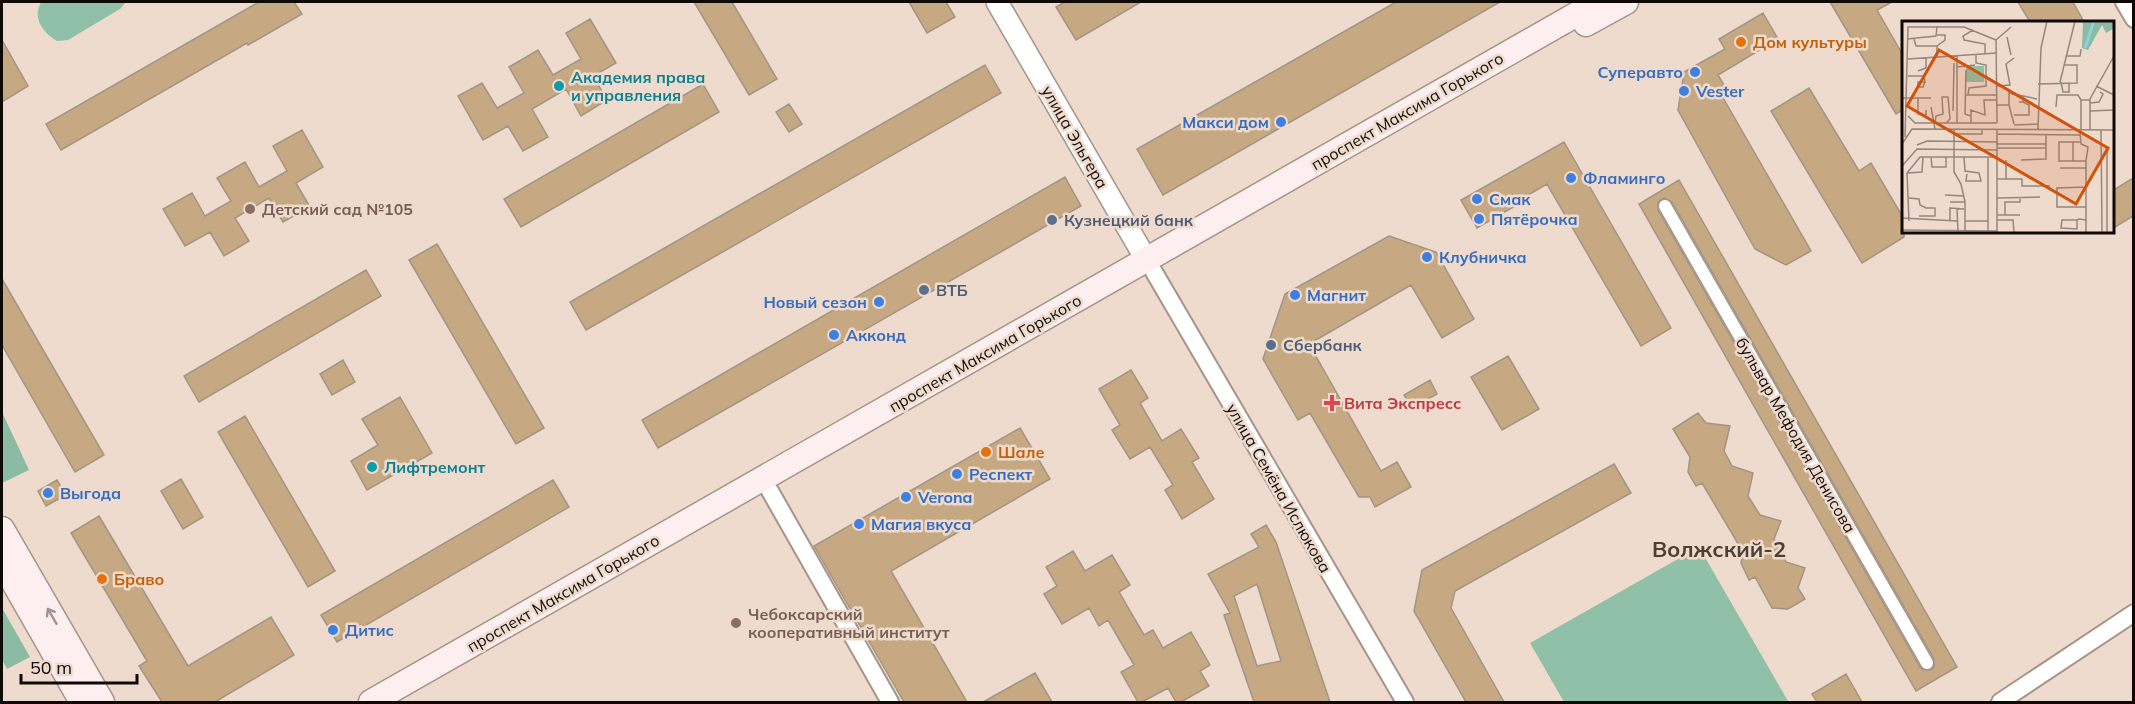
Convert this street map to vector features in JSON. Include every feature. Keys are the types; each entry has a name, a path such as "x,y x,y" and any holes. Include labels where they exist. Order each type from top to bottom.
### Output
{"main road":[{"name":"проспект Максима Горького","path":"1556,34 1598,2"},
{"name":"проспект Максима Горького","path":"400,702 766,485 1556,34 1626,2"},
{"path":"2,529 88,695"},
{"name":"проспект Максима Горького","path":"371,702 685,532"},
{"path":"2,562 66,656"}],"street":[{"name":"улица Эльгера","path":"996,2 1150,267"},
{"path":"2124,2 2133,19"},
{"name":"бульвар Мефодия Денисова","path":"1665,206 1927,663"},
{"name":"улица Семёна Ислюкова","path":"1150,267 1406,702"},
{"path":"766,485 890,702"},
{"path":"2000,702 2133,613"}],"green space":[{"path":"41,2 126,2 120,9 68,40 57,41 47,34 40,24 38,14"},
{"path":"2,412 29,470 2,483"},
{"path":"1699,547 1788,701 1564,702 1530,643"},
{"path":"2,608 30,657 7,669 2,660"}],"building":[{"path":"259,2 294,2 302,14 61,150 46,124"},
{"path":"694,2 732,2 777,79 749,95"},
{"path":"909,2 946,2 955,17 927,33"},
{"path":"1065,2 1141,2 1076,40 1056,7"},
{"path":"1396,2 1500,2 1163,195 1137,149"},
{"path":"1830,2 1892,2 1877,10 1902,54 1902,110 1896,114"},
{"path":"2018,2 2073,2 2083,21 2029,21"},
{"path":"1763,13 1778,39 1718,75 1724,85 1718,89 1811,251 1786,265 1755,249 1678,110 1684,72 1725,49 1719,39"},
{"name":"Академия права и управления","path":"590,19 616,63 593,76 607,100 581,116 566,89 532,109 548,137 523,151 508,126 483,140 458,96 482,83 497,108 524,93 509,67 538,50 553,75 581,59 566,33"},
{"path":"2,40 28,86 2,102"},
{"path":"985,65 1001,93 586,330 570,302"},
{"path":"703,84 719,112 521,227 504,199"},
{"path":"1809,88 1859,171 1871,163 1902,216 1904,237 1862,263 1771,111"},
{"path":"789,104 802,124 789,132 776,112"},
{"path":"302,130 323,167 296,183 310,207 283,222 269,198 235,218 249,241 224,256 210,232 185,246 163,209 192,193 205,216 231,201 217,178 245,162 259,187 287,171 273,146"},
{"path":"1564,142 1671,328 1641,346 1547,184 1523,198 1524,201 1477,228 1461,200"},
{"path":"1065,177 1081,206 658,448 642,420"},
{"path":"2133,178 2133,216 2114,228 2114,190"},
{"path":"1679,180 1957,667 1916,691 1639,204","holes":["1664,198 1672,202 1934,659 1934,667 1931,670 1923,670 1920,667 1658,210 1658,202"]},
{"path":"1389,236 1436,252 1474,319 1442,338 1411,285 1309,344 1381,471 1397,462 1411,487 1375,507 1370,497 1359,497 1310,413 1298,420 1263,359 1285,294"},
{"path":"437,244 544,428 516,444 409,260"},
{"path":"366,270 381,296 199,402 184,376"},
{"path":"2,279 104,455 75,472 2,345"},
{"path":"1508,356 1539,409 1502,430 1471,377"},
{"path":"343,360 355,382 332,395 320,374"},
{"path":"1131,370 1148,398 1140,403 1162,441 1181,429 1199,458 1192,462 1214,499 1182,519 1165,490 1173,485 1150,447 1130,459 1112,430 1120,425 1099,389"},
{"path":"1430,380 1437,394 1412,408 1404,395"},
{"path":"400,397 432,453 367,490 351,461 378,445 362,419"},
{"path":"1698,413 1706,423 1730,426 1724,451 1732,466 1753,473 1748,496 1760,515 1781,521 1774,539 1786,562 1805,568 1798,588 1805,599 1788,609 1772,608 1755,577 1749,580 1741,563 1743,552 1702,483 1696,486 1688,472 1690,457 1673,429"},
{"path":"245,416 335,571 308,587 218,432"},
{"path":"1020,428 1050,479 891,571 967,702 904,702 814,546"},
{"path":"1614,464 1631,493 1455,591 1451,608 1504,702 1466,702 1414,611 1422,570"},
{"path":"181,479 203,517 183,529 161,491"},
{"path":"57,480 66,495 46,506 38,491"},
{"path":"553,480 569,507 337,642 321,615"},
{"path":"99,516 188,666 271,617 294,655 215,702 162,702 139,666 147,661 71,533"},
{"path":"1266,525 1276,542 1330,702 1254,702 1224,615 1230,613 1208,574 1259,547 1251,534","holes":["1257,584 1281,661 1257,666 1234,596"]},
{"path":"1073,551 1085,571 1112,555 1130,585 1119,592 1144,635 1153,630 1163,648 1191,632 1210,665 1200,671 1209,686 1181,702 1176,702 1168,688 1138,702 1121,672 1134,665 1108,620 1099,626 1089,608 1062,624 1044,594 1057,586 1046,567"},
{"path":"1035,673 1052,702 983,702"},
{"path":"1846,674 1862,702 1817,702 1812,694"}],"place":[{"name":"Дом культуры","path":"1741,42"},
{"name":"Суперавто","path":"1695,72"},
{"name":"Академия права и управления","path":"559,86"},
{"name":"Vester","path":"1684,91"},
{"name":"Макси дом","path":"1281,122"},
{"name":"Фламинго","path":"1571,178"},
{"name":"Смак","path":"1477,199"},
{"name":"Детский сад №105","path":"250,209"},
{"name":"Пятёрочка","path":"1479,219"},
{"name":"Кузнецкий банк","path":"1052,220"},
{"name":"Клубничка","path":"1427,257"},
{"name":"ВТБ","path":"924,290"},
{"name":"Магнит","path":"1295,295"},
{"name":"Новый сезон","path":"879,302"},
{"name":"Акконд","path":"834,335"},
{"name":"Сбербанк","path":"1271,345"},
{"name":"Вита Экспресс","path":"1332,403"},
{"name":"Шале","path":"986,452"},
{"name":"Лифтремонт","path":"372,467"},
{"name":"Респект","path":"957,474"},
{"name":"Выгода","path":"48,493"},
{"name":"Verona","path":"906,497"},
{"name":"Магия вкуса","path":"859,524"},
{"name":"Браво","path":"102,579"},
{"name":"Чебоксарский кооперативный институт","path":"736,623"},
{"name":"Дитис","path":"333,630"}],"district":[{"name":"Волжский-2","path":"1719,549"}]}
